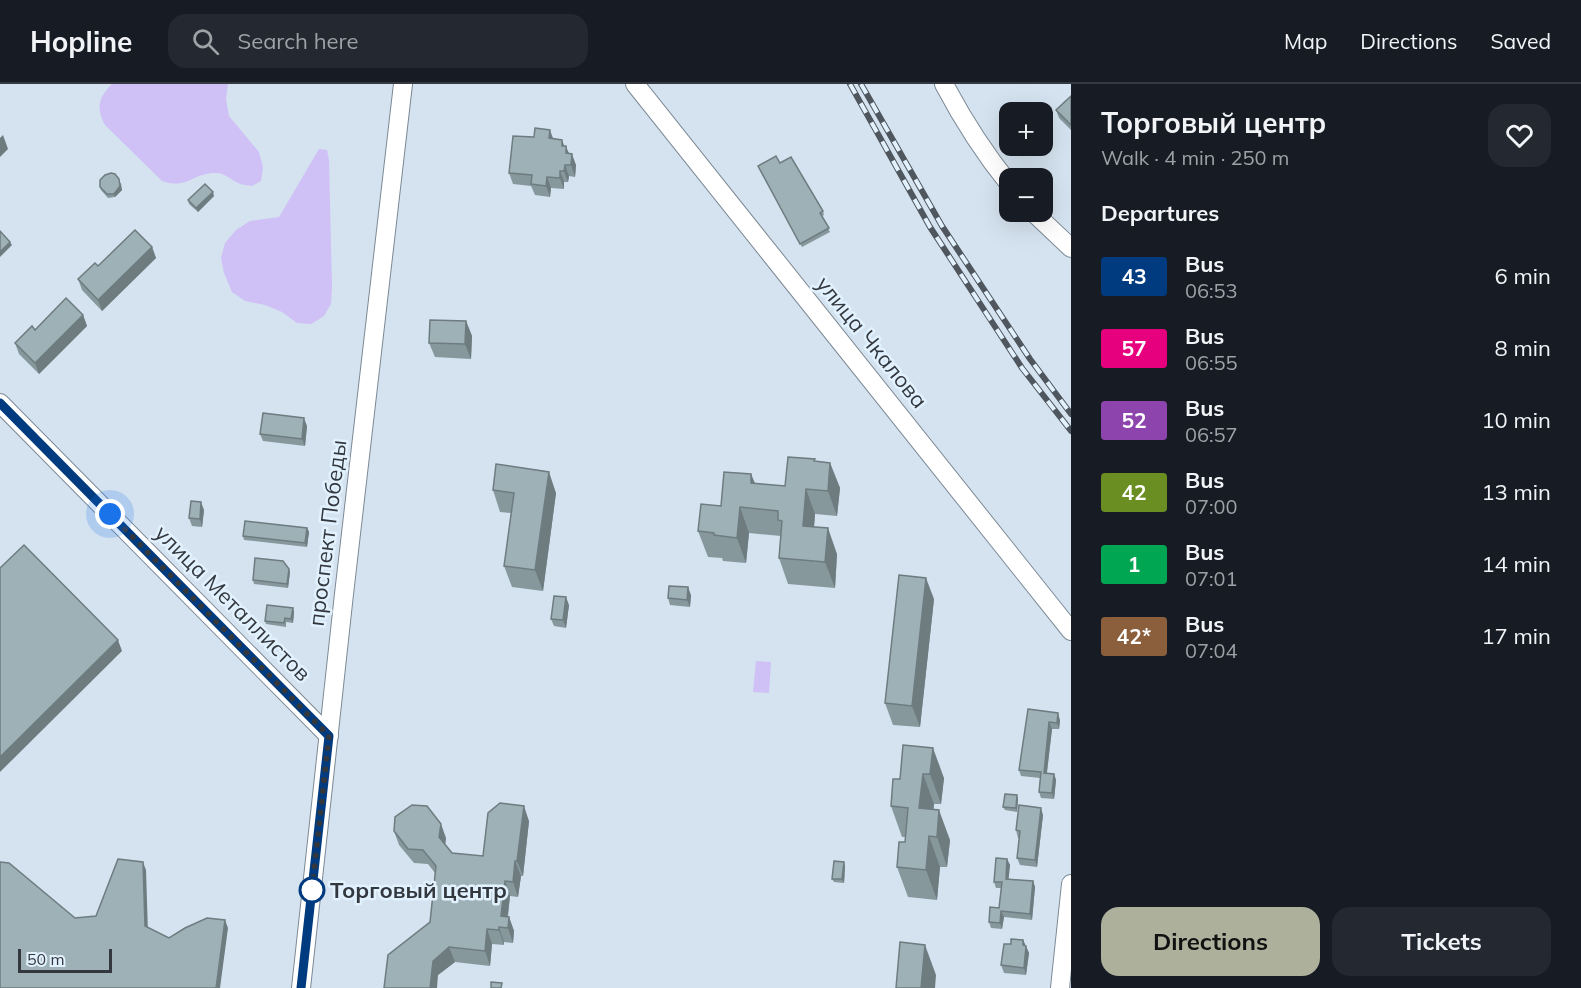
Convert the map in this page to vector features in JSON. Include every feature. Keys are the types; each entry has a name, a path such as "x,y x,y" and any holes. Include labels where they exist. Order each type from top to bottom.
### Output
{"street":[{"name":"проспект Победы","path":"301,988 403,84"},
{"name":"улица Чкалова","path":"635,84 1071,631"},
{"path":"944,84 969,129 999,171"},
{"path":"1044,222 1071,248"},
{"name":"улица Металлистов","path":"0,403 329,736"},
{"path":"1060,988 1071,884"}],"shaded area":[{"path":"112,84 228,84 226,99 229,116 259,152 263,167 261,181 252,186 243,185 217,173 209,173 184,182 162,181 105,125 100,113 100,103"},
{"path":"319,149 327,150 329,160 331,304 324,316 311,324 297,323 282,312 265,305 245,301 232,292 221,258 225,243 236,230 250,221 279,217"},
{"path":"756,661 771,662 769,693 753,692"}],"building":[{"path":"1071,96 1071,125 1056,110"},
{"path":"535,128 550,130 549,138 562,140 562,146 566,146 566,153 572,154 571,165 565,165 564,171 560,171 560,178 547,177 546,186 531,184 532,175 509,173 513,136 534,137"},
{"path":"776,156 780,163 791,157 823,211 820,213 829,228 800,244 758,166"},
{"path":"111,173 119,179 120,186 114,194 107,194 100,187 100,180"},
{"path":"205,184 213,192 196,208 188,200"},
{"path":"135,230 152,247 98,300 78,279 95,263 98,266"},
{"path":"0,231 10,242 0,252"},
{"path":"66,298 83,315 35,363 15,343 32,326 35,330"},
{"path":"430,320 466,321 465,344 429,343"},
{"path":"263,413 304,418 302,439 260,434"},
{"path":"788,457 815,459 814,461 830,463 828,491 806,489 803,526 828,528 825,562 779,558 782,521 778,520 778,511 740,507 737,538 698,531 701,504 721,506 724,472 751,474 751,483 785,486"},
{"path":"496,464 549,472 535,570 504,566 514,493 493,490"},
{"path":"191,501 201,502 200,519 189,518"},
{"path":"245,521 307,528 305,543 243,536"},
{"path":"24,545 118,640 0,757 0,568"},
{"path":"255,558 283,561 289,569 287,584 253,580"},
{"path":"899,575 926,578 912,706 885,703"},
{"path":"669,586 688,587 687,600 668,598"},
{"path":"554,596 566,597 563,620 551,619"},
{"path":"267,605 293,608 291,619 285,618 284,623 265,621"},
{"path":"1028,709 1058,713 1057,723 1049,722 1044,773 1054,774 1052,793 1039,792 1041,772 1019,770"},
{"path":"903,745 933,748 930,774 923,774 919,808 939,810 937,837 929,836 926,870 897,867 899,842 905,842 908,808 891,806 893,779 900,779"},
{"path":"1005,794 1017,795 1016,808 1003,807"},
{"path":"500,803 524,806 513,882 505,881 501,916 509,917 508,928 487,929 485,951 449,947 433,961 430,988 384,988 388,955 430,922 436,866 423,850 408,849 394,831 395,817 412,805 427,806 441,824 439,837 452,853 483,856 488,813"},
{"path":"1019,805 1041,808 1035,860 1017,858 1020,831 1016,830"},
{"path":"996,858 1007,859 1006,879 1033,881 1030,914 1001,911 1000,923 989,922 990,907 999,908 1002,882 994,882"},
{"path":"118,859 143,862 145,926 169,938 207,918 225,920 216,988 0,988 0,862 9,863 75,918 96,916"},
{"path":"834,861 844,862 842,879 832,879"},
{"path":"1011,939 1023,940 1023,945 1026,946 1024,968 1001,965 1004,944 1011,944"},
{"path":"900,942 925,945 921,988 896,988"},
{"path":"491,982 502,983 501,988 491,988"}],"railway":[{"path":"850,84 930,227 1022,368 1071,431"},
{"path":"861,84 942,226 1030,359 1071,414"}],"bus line":[{"name":"43","path":"0,403 329,736 301,988"}],"place":[{"name":"Торговый центр","path":"312,890"}],"route":[{"path":"110,514 329,736 312,890"}]}
